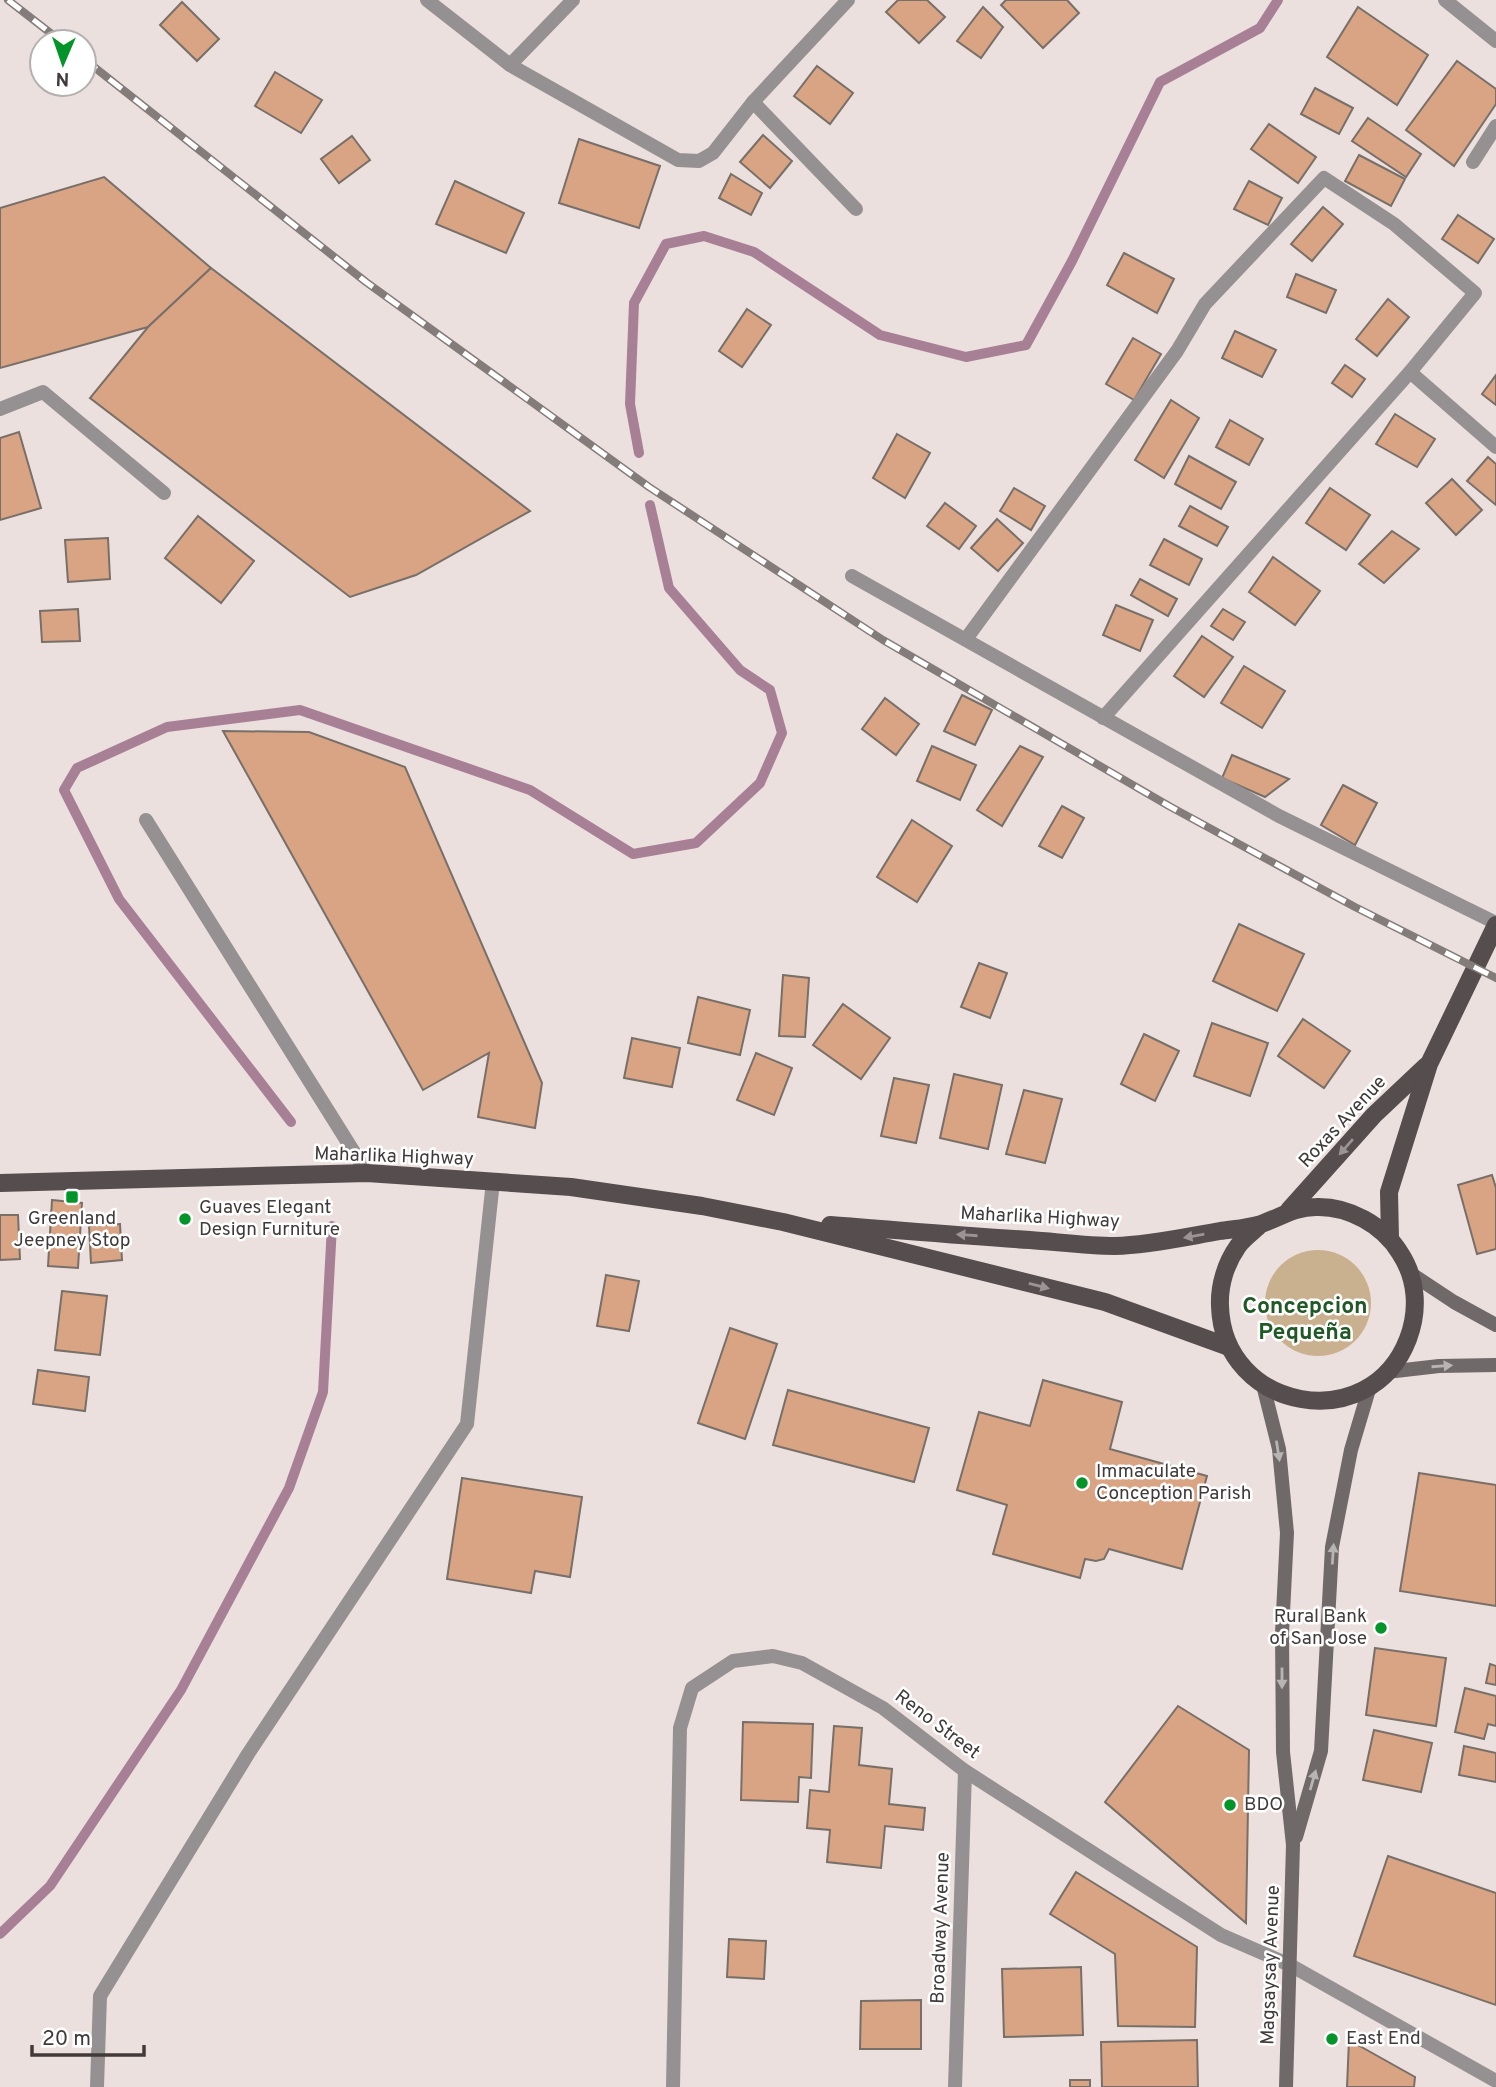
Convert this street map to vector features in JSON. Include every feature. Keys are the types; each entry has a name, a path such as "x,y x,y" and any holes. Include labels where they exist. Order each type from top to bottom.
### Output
{"main road":[{"name":"Roxas Avenue","path":"1390,1238 1389,1192 1429,1064 1496,924"},
{"name":"Roxas Avenue","path":"1289,1210 1374,1115 1429,1064"},
{"name":"Maharlika Highway","path":"0,1183 367,1173 571,1187 702,1206 783,1222 1105,1302 1229,1348"},
{"path":"1261,1224 1238,1246 1225,1269 1219,1295 1220,1322 1229,1348 1243,1368 1263,1385 1288,1398 1316,1402 1344,1398 1370,1386 1387,1372 1403,1350 1413,1326 1416,1299 1410,1273 1390,1238 1368,1221 1343,1210 1316,1207 1289,1210"},
{"name":"Maharlika Highway","path":"783,1222 1116,1246 1261,1224 1289,1210"},
{"path":"1410,1273 1496,1325"},
{"path":"1387,1372 1439,1366 1496,1365"},
{"name":"Magsaysay Avenue","path":"1263,1385 1279,1450 1287,1533 1282,1633 1283,1752 1293,1845 1286,2087"},
{"name":"Magsaysay Avenue","path":"1293,1845 1321,1751 1332,1547 1350,1450 1370,1386"}],"street":[{"path":"427,0 510,65 678,160 699,161 713,153 754,102 848,0"},
{"path":"510,65 573,0"},
{"path":"1445,0 1496,41"},
{"path":"754,102 856,209"},
{"path":"1473,162 1496,126"},
{"path":"966,639 1177,351 1205,304 1324,178 1394,224 1475,293 1410,372 1103,718"},
{"path":"1410,372 1496,447"},
{"path":"0,409 43,392 164,494"},
{"path":"852,576 1279,817 1496,924"},
{"path":"146,820 367,1173"},
{"path":"97,2087 100,1996 248,1754 467,1424 493,1181"},
{"name":"Reno Street","path":"673,2087 680,1728 692,1688 733,1661 773,1656 802,1663 883,1708 965,1771 1221,1935 1290,1965 1496,2081"},
{"name":"Broadway Avenue","path":"955,2087 965,1771"}],"shaded area":[{"path":"1318,1250 1338,1254 1356,1265 1367,1283 1371,1303 1367,1323 1356,1341 1338,1352 1318,1356 1298,1352 1280,1341 1269,1323 1265,1303 1269,1283 1280,1265 1298,1254"}],"building":[{"path":"898,0 927,0 945,17 919,43 886,12"},
{"path":"1006,0 1067,0 1079,13 1043,48 1001,5"},
{"path":"182,2 219,39 197,61 160,25"},
{"path":"983,7 1003,27 981,58 957,41"},
{"path":"1358,7 1428,55 1397,105 1327,57"},
{"path":"1457,61 1496,89 1496,104 1454,166 1406,130"},
{"path":"817,66 853,93 830,124 794,96"},
{"path":"275,72 322,100 301,133 255,106"},
{"path":"1315,88 1353,108 1339,134 1301,114"},
{"path":"1368,118 1421,154 1406,177 1352,141"},
{"path":"1269,124 1316,157 1298,183 1251,149"},
{"path":"763,135 792,161 770,188 740,162"},
{"path":"352,136 370,160 339,183 321,159"},
{"path":"579,139 660,166 639,228 559,203"},
{"path":"1359,155 1405,179 1391,206 1345,181"},
{"path":"731,174 762,193 751,215 719,198"},
{"path":"104,177 211,268 148,327 0,368 0,208"},
{"path":"455,181 524,213 506,253 436,224"},
{"path":"1249,181 1282,198 1268,225 1234,209"},
{"path":"1323,207 1343,224 1312,261 1291,244"},
{"path":"1458,215 1494,239 1478,263 1442,239"},
{"path":"1124,253 1174,279 1157,313 1107,285"},
{"path":"211,268 530,511 416,575 350,597 90,398 148,327"},
{"path":"1296,274 1336,290 1326,313 1287,297"},
{"path":"1388,299 1409,317 1377,356 1356,339"},
{"path":"747,309 771,325 742,367 719,351"},
{"path":"1235,331 1276,350 1262,377 1222,358"},
{"path":"1133,338 1161,354 1134,400 1106,384"},
{"path":"1345,365 1365,379 1352,397 1332,383"},
{"path":"1496,375 1496,405 1482,394"},
{"path":"1171,400 1199,418 1164,478 1135,460"},
{"path":"1395,414 1435,439 1417,467 1376,444"},
{"path":"1230,420 1263,439 1249,465 1216,447"},
{"path":"19,432 41,508 0,520 0,438"},
{"path":"897,434 930,453 905,498 873,478"},
{"path":"1189,456 1236,482 1221,509 1175,484"},
{"path":"1488,457 1496,464 1496,505 1467,481"},
{"path":"1452,479 1482,510 1456,535 1426,503"},
{"path":"1014,488 1045,506 1031,530 1000,511"},
{"path":"1330,488 1370,515 1346,550 1306,523"},
{"path":"945,503 976,526 959,549 927,526"},
{"path":"1190,506 1228,527 1217,546 1179,526"},
{"path":"198,516 254,561 221,603 165,558"},
{"path":"997,519 1023,543 998,571 971,548"},
{"path":"1392,531 1419,549 1384,583 1359,564"},
{"path":"108,538 110,579 68,582 65,540"},
{"path":"1164,539 1202,559 1189,585 1150,565"},
{"path":"1273,557 1320,591 1295,625 1249,592"},
{"path":"1140,579 1177,599 1168,616 1131,595"},
{"path":"1116,605 1153,620 1140,651 1103,635"},
{"path":"78,609 80,641 42,642 40,611"},
{"path":"1223,609 1245,622 1233,640 1211,626"},
{"path":"1202,636 1233,657 1204,697 1174,676"},
{"path":"1244,666 1285,691 1262,728 1221,703"},
{"path":"962,695 992,710 975,745 944,731"},
{"path":"885,698 919,724 896,755 862,729"},
{"path":"223,731 309,732 405,767 542,1083 535,1128 478,1117 489,1053 423,1090"},
{"path":"932,746 976,765 960,800 917,781"},
{"path":"1020,746 1043,757 1002,826 977,810"},
{"path":"1232,755 1289,779 1265,797 1222,778"},
{"path":"1343,785 1377,803 1355,845 1321,825"},
{"path":"1062,806 1084,818 1062,858 1039,846"},
{"path":"912,820 952,846 917,902 877,877"},
{"path":"1239,924 1304,954 1277,1011 1213,981"},
{"path":"979,963 1007,973 990,1018 961,1007"},
{"path":"783,975 809,978 805,1037 779,1036"},
{"path":"698,997 750,1010 740,1055 688,1043"},
{"path":"843,1004 890,1038 861,1079 813,1045"},
{"path":"1303,1019 1350,1051 1324,1088 1278,1056"},
{"path":"1212,1023 1268,1043 1250,1096 1194,1076"},
{"path":"1144,1034 1179,1051 1155,1101 1121,1084"},
{"path":"632,1038 680,1048 672,1087 624,1078"},
{"path":"756,1053 792,1068 774,1115 737,1100"},
{"path":"954,1074 1002,1085 988,1149 940,1138"},
{"path":"894,1078 929,1085 916,1143 881,1136"},
{"path":"1024,1090 1062,1099 1045,1163 1006,1154"},
{"path":"1492,1175 1496,1188 1496,1249 1477,1254 1458,1185"},
{"path":"52,1200 82,1203 78,1268 48,1266"},
{"path":"0,1215 18,1215 20,1259 0,1260"},
{"path":"120,1224 122,1260 91,1263 89,1226"},
{"path":"606,1275 639,1281 629,1331 597,1326"},
{"path":"62,1291 107,1296 100,1355 55,1350"},
{"path":"730,1328 777,1344 745,1439 698,1423"},
{"path":"38,1370 89,1377 85,1411 33,1404"},
{"name":"Immaculate Conception Parish","path":"1043,1380 1122,1402 1110,1449 1207,1476 1182,1569 1109,1549 1104,1559 1085,1559 1080,1578 993,1554 1007,1505 957,1490 979,1412 1030,1426"},
{"path":"788,1390 929,1428 914,1482 773,1445"},
{"path":"1419,1473 1496,1485 1496,1606 1400,1591"},
{"path":"462,1478 582,1497 570,1577 535,1571 531,1593 447,1579"},
{"path":"1375,1648 1446,1658 1436,1726 1366,1715"},
{"path":"1490,1664 1496,1666 1496,1685 1486,1683"},
{"path":"1465,1688 1496,1696 1496,1726 1488,1724 1484,1739 1455,1732"},
{"path":"1178,1706 1249,1750 1246,1923 1105,1802"},
{"path":"743,1722 813,1724 811,1778 799,1777 798,1802 741,1800"},
{"path":"834,1726 862,1728 859,1765 892,1769 889,1804 925,1808 923,1830 885,1826 881,1868 827,1862 830,1830 807,1828 810,1790 829,1792"},
{"path":"1374,1730 1432,1743 1421,1792 1363,1780"},
{"path":"1464,1746 1496,1753 1496,1782 1459,1775"},
{"path":"1388,1856 1496,1893 1496,2005 1354,1956"},
{"path":"1076,1872 1197,1947 1195,2027 1118,2026 1115,1954 1050,1914"},
{"path":"729,1939 766,1941 764,1979 727,1977"},
{"path":"1081,1967 1083,2035 1004,2037 1002,1969"},
{"path":"921,2000 921,2049 860,2049 861,2001"},
{"path":"1197,2040 1198,2087 1102,2087 1101,2042"},
{"path":"1349,2040 1415,2077 1414,2087 1347,2087"},
{"path":"1070,2080 1090,2080 1090,2087 1070,2087"}],"waterway":[{"path":"639,453 630,404 634,303 666,244 704,236 754,252 880,335 966,357 1026,345 1072,261 1160,82 1260,28 1278,0"},
{"path":"291,1122 119,899 64,790 77,768 167,727 300,710 530,790 633,854 696,843 760,783 782,733 770,690 740,670 669,588 650,505"},
{"path":"0,1934 50,1886 181,1690 289,1488 323,1392 332,1226"}],"railway":[{"path":"8,0 44,28"},
{"path":"98,70 366,282 649,487 883,640 1169,806 1355,907 1496,978"}],"place":[{"name":"Greenland Jeepney Stop","path":"72,1197"},
{"name":"Guaves Elegant Design Furniture","path":"185,1219"},
{"name":"Immaculate Conception Parish","path":"1082,1483"},
{"name":"Rural Bank of San Jose","path":"1381,1628"},
{"name":"BDO","path":"1230,1805"},
{"name":"East End","path":"1332,2039"}],"district":[{"name":"Concepcion Pequeña","path":"1305,1320"}]}
